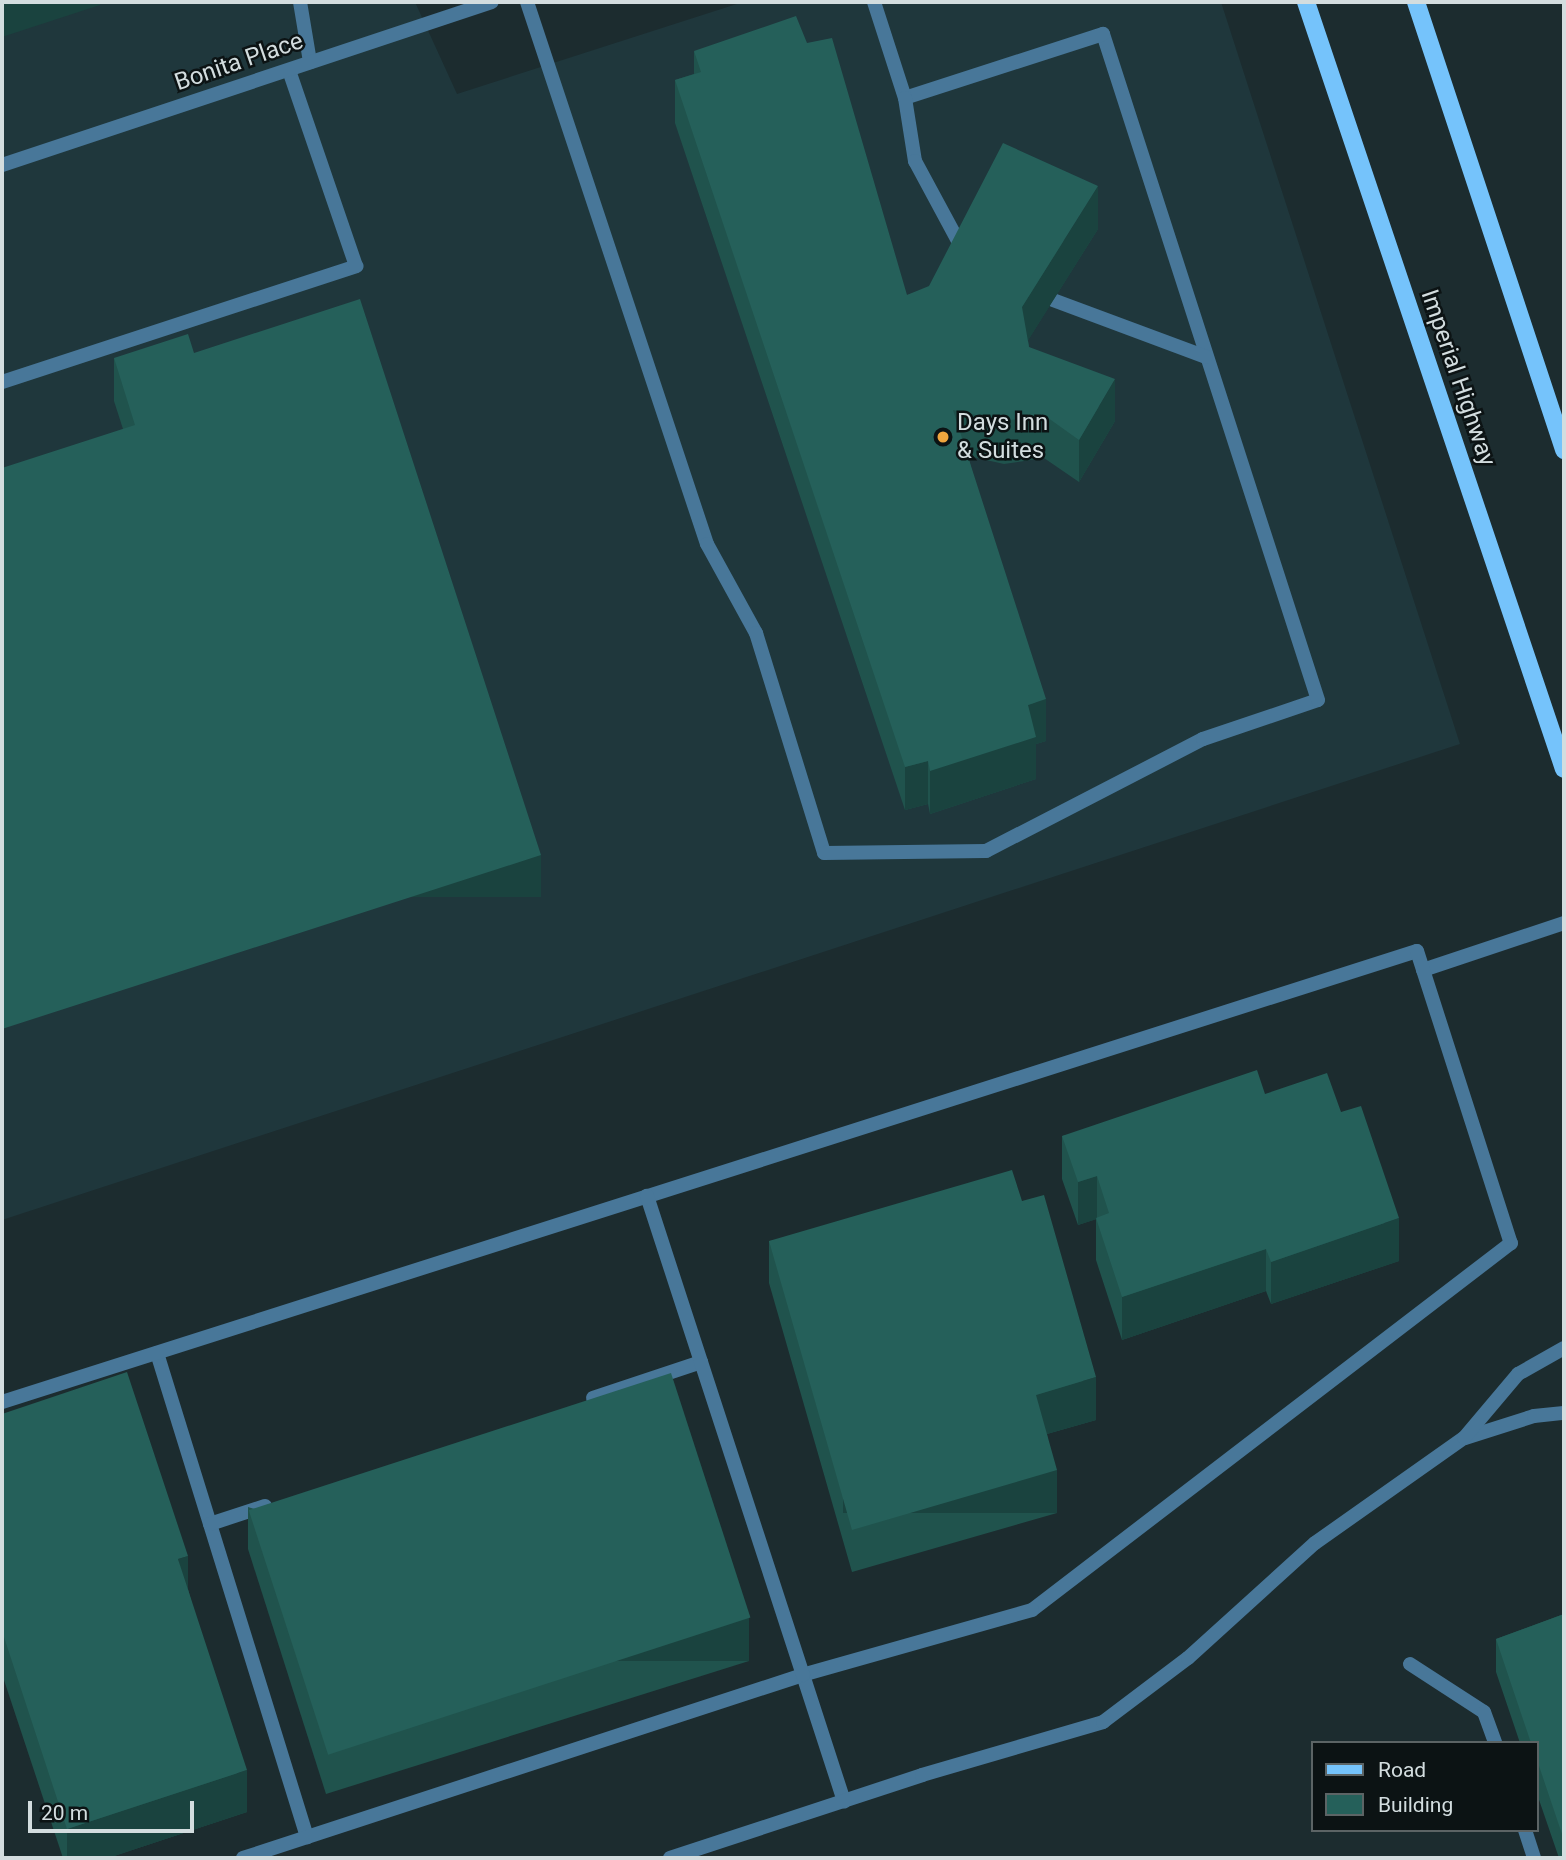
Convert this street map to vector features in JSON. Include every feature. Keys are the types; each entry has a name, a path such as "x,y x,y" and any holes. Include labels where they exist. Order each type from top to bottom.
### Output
{"main road":[{"name":"Imperial Highway","path":"1306,2 1564,769"},
{"path":"1416,2 1564,450"}],"street":[{"path":"300,2 310,62"},
{"name":"Bonita Place","path":"2,165 492,2"},
{"path":"527,2 707,544 756,633 824,853 986,851 1203,739 1318,701 1102,34 905,98"},
{"path":"874,2 905,98 915,161 966,256"},
{"path":"2,382 356,266 289,70"},
{"path":"1053,300 1206,357"},
{"path":"1423,970 1564,923"},
{"path":"2,1402 1417,951 1511,1243 1032,1610 803,1675 243,1858"},
{"path":"647,1196 844,1801"},
{"path":"670,1858 844,1801 1103,1722 1188,1658 1315,1543 1464,1438 1518,1374 1564,1348"},
{"path":"157,1353 307,1837"},
{"path":"582,1402 701,1362"},
{"path":"1464,1438 1534,1416 1564,1413"},
{"path":"210,1524 276,1503"},
{"path":"1410,1664 1484,1712 1494,1741"},
{"path":"1526,1832 1534,1858"}],"shaded area":[{"path":"2,2 415,2 457,94 743,2 1221,2 1460,744 2,1220"}],"building":[{"name":"Days Inn & Suites","path":"796,16 807,43 832,38 907,295 929,286 1003,143 1098,186 1022,307 1029,347 1115,379 1079,440 1044,415 1004,421 953,410 1046,699 1028,705 1036,737 930,771 928,761 905,767 675,80 701,72 694,51"},
{"path":"360,299 541,855 2,1029 2,468 135,425 114,358 188,334 194,353"},
{"path":"1257,1070 1265,1094 1327,1073 1341,1112 1361,1106 1399,1218 1271,1262 1266,1249 1122,1297 1096,1218 1109,1213 1097,1176 1078,1182 1062,1136"},
{"path":"1012,1170 1022,1201 1044,1195 1096,1377 1036,1395 1057,1470 852,1530 769,1241"},
{"path":"127,1372 188,1556 178,1559 247,1770 67,1829 2,1631 2,1414"},
{"path":"671,1373 750,1617 328,1755 249,1510"},
{"path":"1564,1614 1564,1840 1538,1763 1538,1741 1530,1741 1496,1639"}],"place":[{"name":"Days Inn & Suites","path":"943,437"}]}
